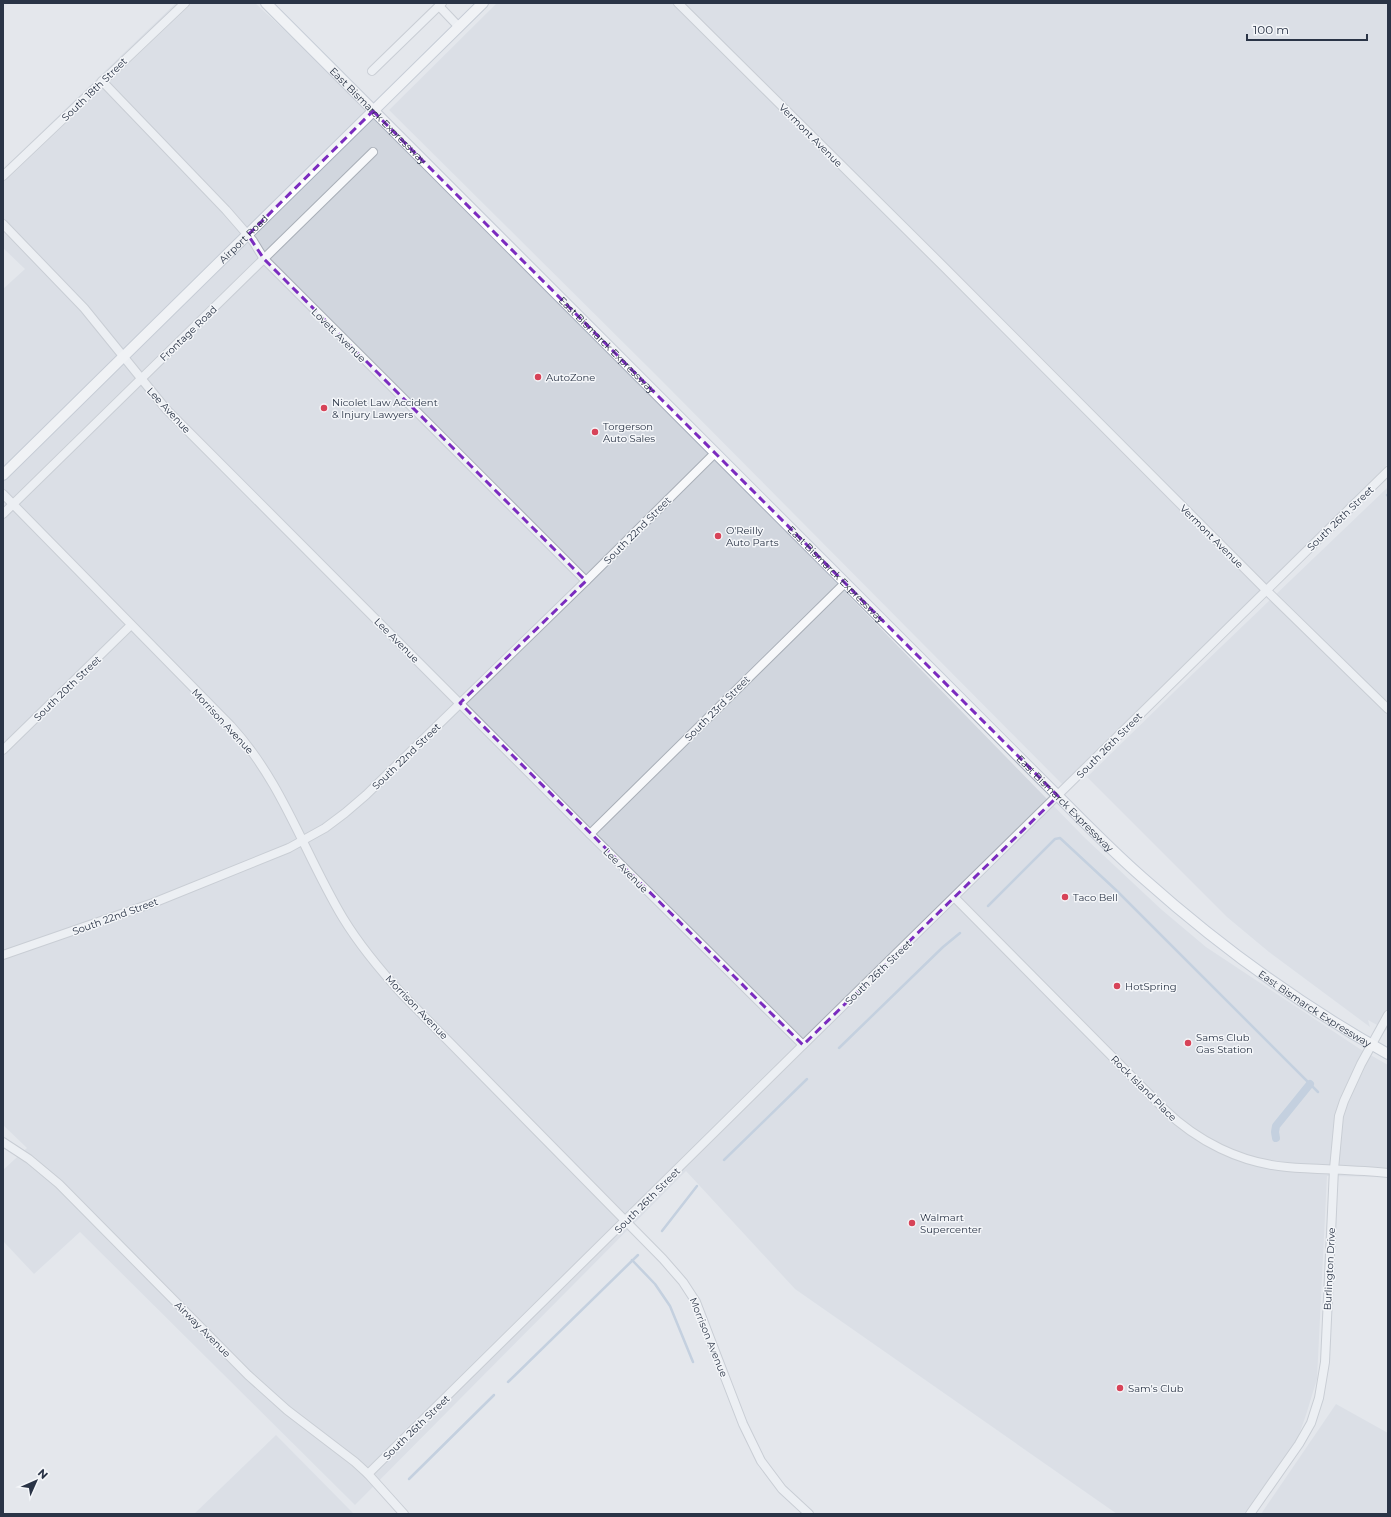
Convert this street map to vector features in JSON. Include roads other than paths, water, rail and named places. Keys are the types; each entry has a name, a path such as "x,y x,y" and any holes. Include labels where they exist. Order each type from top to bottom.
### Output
{"main road":[{"name":"East Bismarck Expressway","path":"266,3 1058,796 1142,878 1228,949 1300,1001 1388,1054"},
{"name":"Airport Road","path":"3,475 483,3"}],"street":[{"name":"South 18th Street","path":"3,176 185,3"},
{"name":"Vermont Avenue","path":"678,3 1266,590 1388,709"},
{"path":"372,71 440,5 459,27"},
{"name":"Lovett Avenue","path":"102,81 248,235 264,259 586,581"},
{"name":"Frontage Road","path":"3,514 373,152"},
{"name":"Lee Avenue","path":"3,224 84,308 141,379 174,417 803,1045"},
{"name":"South 22nd Street","path":"3,955 24,949 153,902 290,848 325,828 355,805 586,581 715,452"},
{"name":"South 26th Street","path":"368,1474 1388,471"},
{"name":"Morrison Avenue","path":"3,494 249,747 276,788 344,919 376,965 403,995 670,1266 687,1288 700,1313 743,1424 759,1456 782,1489 809,1514"},
{"name":"South 23rd Street","path":"590,834 845,583"},
{"name":"South 20th Street","path":"3,750 131,625"},
{"name":"Rock Island Place","path":"955,898 1164,1109 1187,1129 1219,1148 1253,1161 1287,1167 1388,1173"},
{"name":"Burlington Drive","path":"1250,1514 1301,1441 1314,1415 1319,1398 1325,1362 1334,1169 1341,1108 1358,1070 1388,1016"},
{"name":"Airway Avenue","path":"3,1142 29,1159 59,1184 248,1375 276,1401 343,1452 368,1474 404,1514"}],"waterway":[{"path":"988,906 1055,839 1060,838 1116,890 1318,1092"},
{"path":"839,1048 943,947 960,933"},
{"path":"724,1160 807,1079"},
{"path":"1276,1138 1276,1126 1310,1084"},
{"path":"662,1231 697,1186"},
{"path":"508,1382 638,1255"},
{"path":"632,1260 655,1284 670,1306 693,1362"},
{"path":"409,1479 494,1395"}],"place":[{"name":"AutoZone","path":"538,377"},
{"name":"Nicolet Law Accident & Injury Lawyers","path":"324,408"},
{"name":"Torgerson Auto Sales","path":"595,432"},
{"name":"O'Reilly Auto Parts","path":"718,536"},
{"name":"Taco Bell","path":"1065,897"},
{"name":"HotSpring","path":"1117,986"},
{"name":"Sams Club Gas Station","path":"1188,1043"},
{"name":"Walmart Supercenter","path":"912,1223"},
{"name":"Sam's Club","path":"1120,1388"}]}
